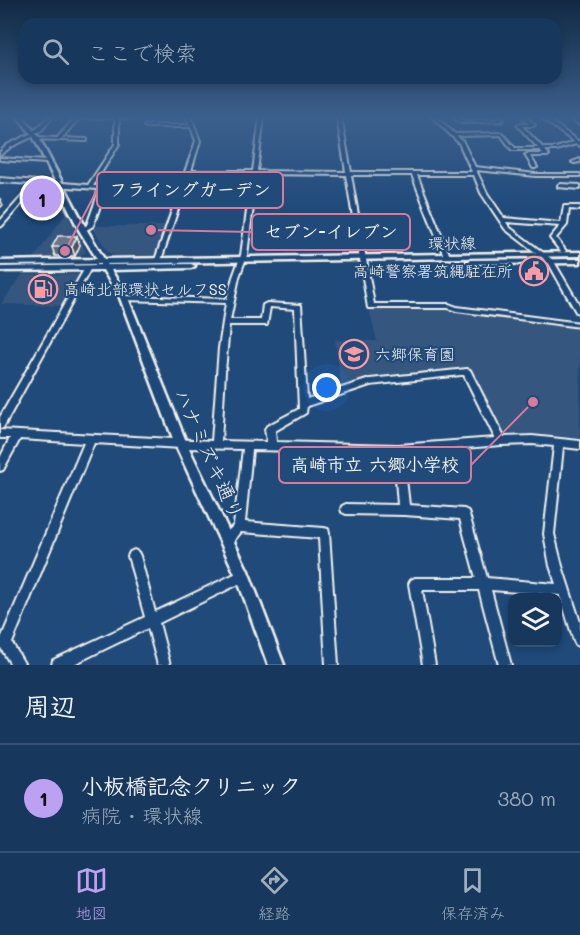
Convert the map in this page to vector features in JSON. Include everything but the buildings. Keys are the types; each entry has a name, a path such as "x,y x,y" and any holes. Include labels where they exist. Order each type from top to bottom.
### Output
{"street":[{"name":"ハナミズキ通り","path":"40,148 83,230 124,298 181,444 228,539 276,665"},
{"path":"90,187 114,148"},
{"path":"158,260 196,148"},
{"path":"216,444 226,322 241,262 257,148"},
{"path":"345,148 371,306 449,306 456,309 580,325"},
{"path":"463,148 484,193 502,220 516,236 551,261 580,312"},
{"path":"513,148 560,148"},
{"path":"535,167 527,155 547,156 541,149"},
{"path":"0,159 47,162"},
{"path":"574,162 580,160"},
{"path":"188,172 414,174 474,171 580,175"},
{"path":"414,174 447,256"},
{"path":"0,180 100,188 182,188"},
{"path":"0,225 37,183"},
{"path":"560,186 580,186"},
{"path":"83,230 90,226 99,200 100,188"},
{"path":"563,251 553,238 564,225 566,207 580,208"},
{"path":"502,220 564,225"},
{"name":"環状線","path":"365,260 580,254"},
{"name":"環状線","path":"0,269 88,268 104,264 158,260 241,262"},
{"name":"環状線","path":"0,263 580,261"},
{"path":"0,425 88,268"},
{"path":"124,298 231,301"},
{"path":"226,322 264,323 267,305 298,307 303,411 270,429 272,445"},
{"path":"303,404 370,382 467,372 501,441"},
{"path":"0,434 181,444 398,449 501,441 580,445"},
{"path":"0,467 17,435"},
{"path":"20,665 4,644 91,438"},
{"path":"559,443 549,534 580,641"},
{"path":"228,539 239,527 248,446"},
{"path":"398,449 404,510"},
{"path":"346,509 464,514 505,665"},
{"path":"239,527 324,533 332,665"},
{"path":"134,556 164,665"},
{"path":"58,665 243,576"},
{"path":"429,665 415,584 484,584 564,590"}],"shaded area":[{"path":"37,185 52,186 66,210 16,209"},
{"path":"67,212 86,252 78,257 34,258"},
{"path":"166,226 156,255 117,256 109,253 92,227"},
{"name":"高崎北部環状セルフSS","path":"81,274 64,306 1,304 22,275"},
{"path":"369,309 449,309 580,327 580,438 501,432 468,369 371,378 341,388 335,340 377,341"}],"waterway":[{"path":"49,186 53,186 68,213"}],"place":[{"name":"小板橋記念クリニック","path":"42,198"},
{"name":"セブン-イレブン","path":"151,230"},
{"name":"フライングガーデン","path":"65,251"},
{"name":"高崎警察署筑縄駐在所","path":"534,271"},
{"name":"高崎北部環状セルフSS","path":"43,289"},
{"name":"六郷保育園","path":"354,354"},
{"name":"高崎市立 六郷小学校","path":"533,402"}]}
